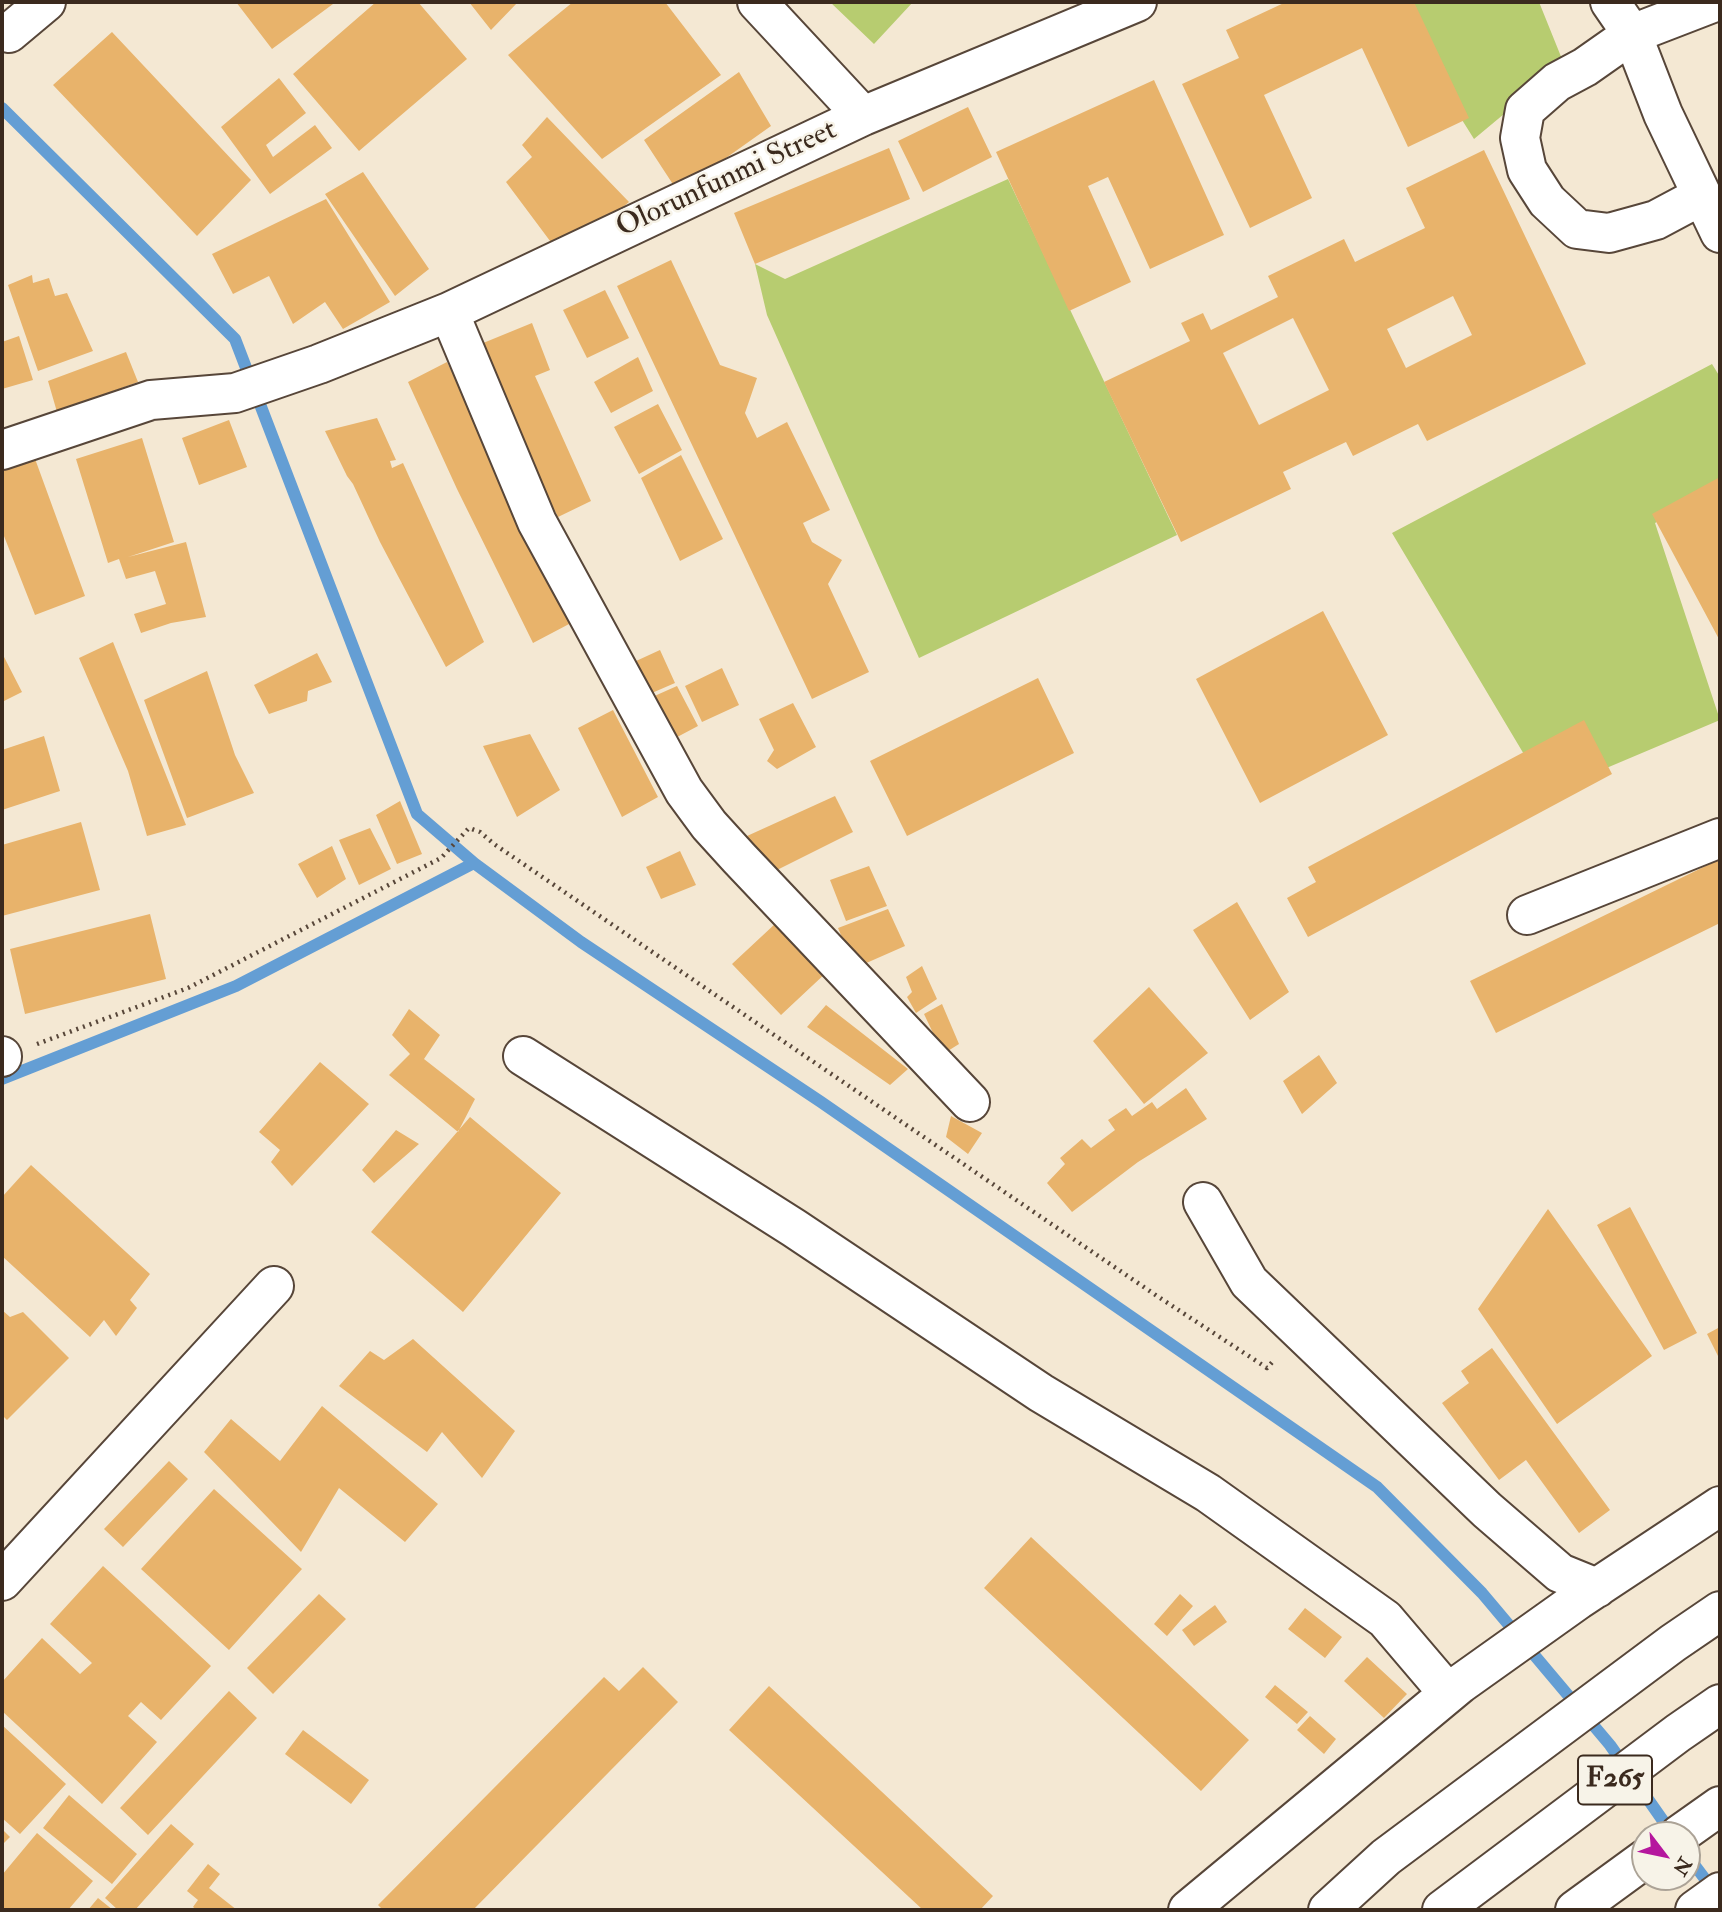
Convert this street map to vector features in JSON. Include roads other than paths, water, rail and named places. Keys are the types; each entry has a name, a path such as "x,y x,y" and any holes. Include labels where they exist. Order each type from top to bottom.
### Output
{"main road":[{"path":"9,33 46,2"},
{"path":"757,2 863,116"},
{"name":"Olorunfunmi Street","path":"2,450 151,400 235,393 320,364 449,312 863,116 1137,2"},
{"path":"1610,2 1632,34 1663,114 1720,233"},
{"path":"1701,196 1656,220 1609,233 1577,229 1547,201 1527,170 1520,138 1525,110 1557,82 1585,67 1632,34 1715,2"},
{"path":"449,312 537,522 684,791 739,859 970,1102"},
{"path":"1527,915 1720,838"},
{"path":"523,1056 794,1228 1041,1393 1208,1493 1385,1619 1454,1688"},
{"path":"1203,1202 1249,1282 1487,1510 1587,1594"},
{"path":"2,1581 274,1286"},
{"path":"1188,1910 1454,1688 1587,1594 1720,1506"},
{"path":"1328,1910 1386,1857 1673,1643 1720,1611"},
{"name":"F265","path":"1442,1910 1720,1704"},
{"name":"F265","path":"1699,1821 1720,1806"},
{"path":"1589,1900 1631,1869"},
{"path":"1695,1910 1720,1892"}],"waterway":[{"path":"2,108 235,339 417,814 474,863"},
{"path":"2,1079 236,986 474,863 581,942 821,1102 1377,1487 1482,1593 1610,1745 1663,1821"},
{"path":"1701,1874 1714,1891"}]}
